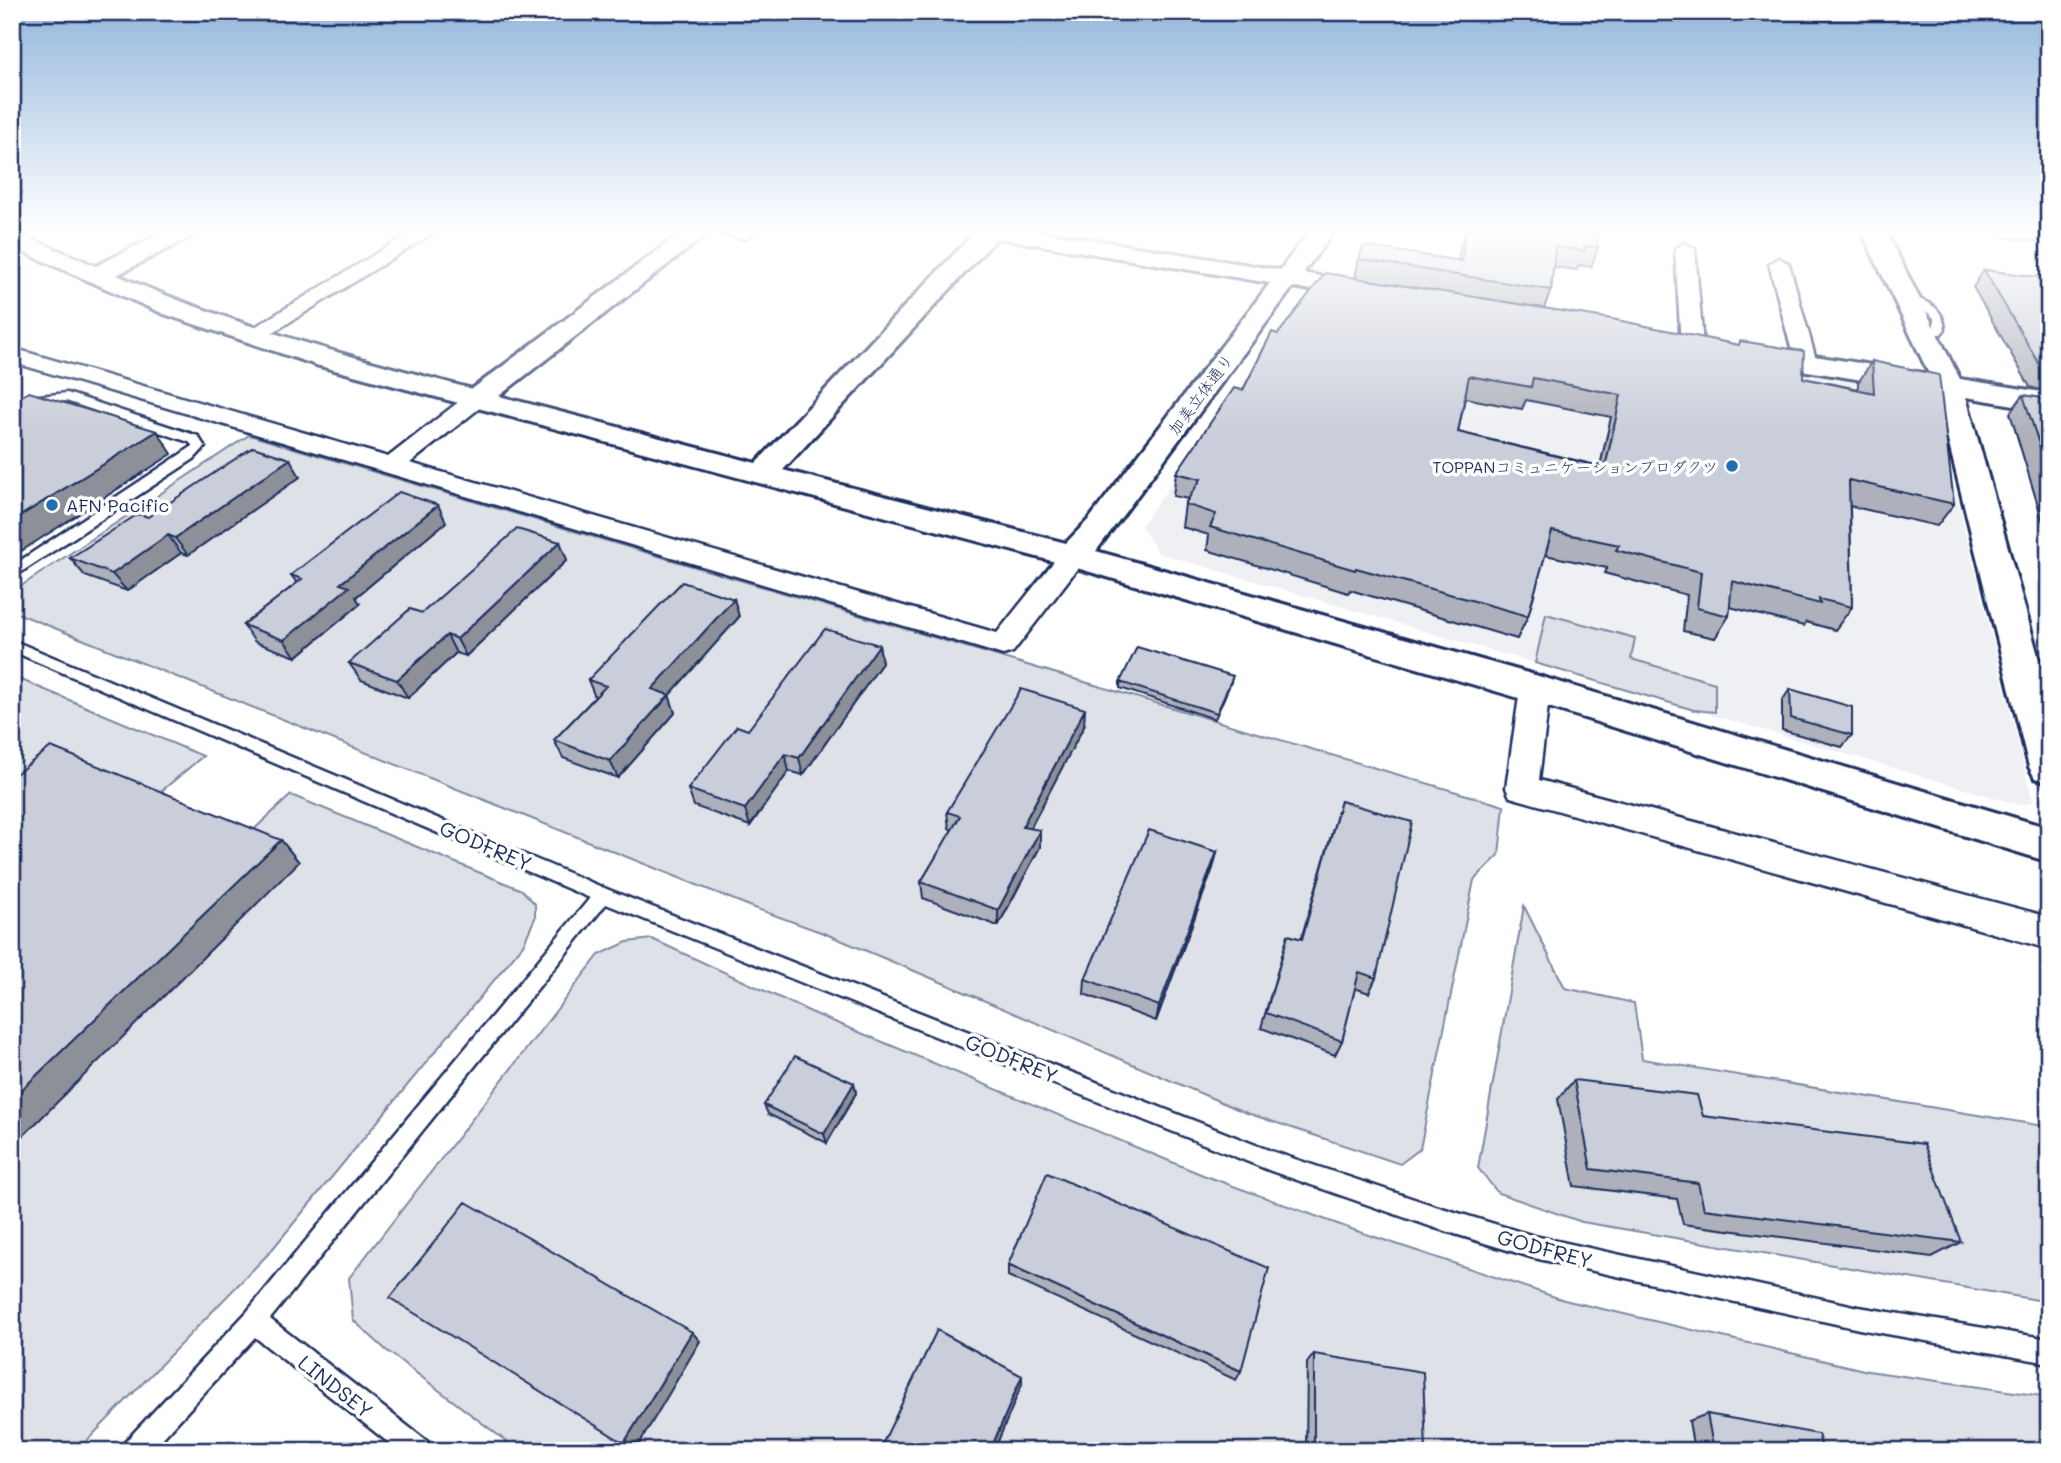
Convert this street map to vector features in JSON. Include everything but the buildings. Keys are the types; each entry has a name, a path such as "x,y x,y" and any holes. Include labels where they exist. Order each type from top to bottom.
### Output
{"street":[{"path":"148,298 251,336 1073,556 1535,689 2049,845"},
{"path":"251,336 314,298"},
{"path":"394,464 610,298"},
{"path":"763,473 927,298"},
{"name":"加美立体通り","path":"1073,556 1101,525 1272,298"},
{"path":"1699,298 1713,348"},
{"path":"1789,298 1806,363"},
{"path":"1906,298 1949,386 2049,767"},
{"path":"1665,340 2049,402"},
{"path":"12,355 394,464 1003,645 1073,556"},
{"path":"1535,689 1522,788 2049,933"}],"lane":[{"path":"12,407 30,401 67,397 194,439 199,447 190,456 12,573"},
{"name":"GODFREY","path":"12,645 603,895 1271,1161 1432,1216 1605,1264 1859,1318 2049,1351"},
{"path":"134,1451 254,1321 603,895"},
{"name":"LINDSEY","path":"254,1321 419,1451"}],"shaded area":[{"path":"1304,298 1362,298 1921,389 1931,394 2033,802 2020,805 1158,553 1141,526"},
{"path":"249,435 1504,806 1499,855 1474,880 1420,1149 1400,1164 1244,1112 826,934 752,907 12,611 12,592"},
{"path":"1546,614 1635,638 1631,659 1715,683 1715,712 1694,710 1535,663"},
{"path":"12,676 203,756 12,917"},
{"path":"291,795 522,890 535,904 535,918 523,945 270,1252 77,1451 12,1451 12,1026 249,834"},
{"path":"1524,906 1565,988 1634,1003 1642,1059 2049,1127 2049,1302 1582,1222 1498,1193 1478,1168"},
{"path":"652,939 813,1013 1203,1175 1354,1230 1564,1300 1868,1371 2049,1397 2049,1451 519,1451 386,1350 353,1320 349,1278 599,955 627,942"}],"place":[{"name":"TOPPANコミュニケーションプロダクツ","path":"1732,466"},
{"name":"AFN Pacific","path":"52,505"}]}
